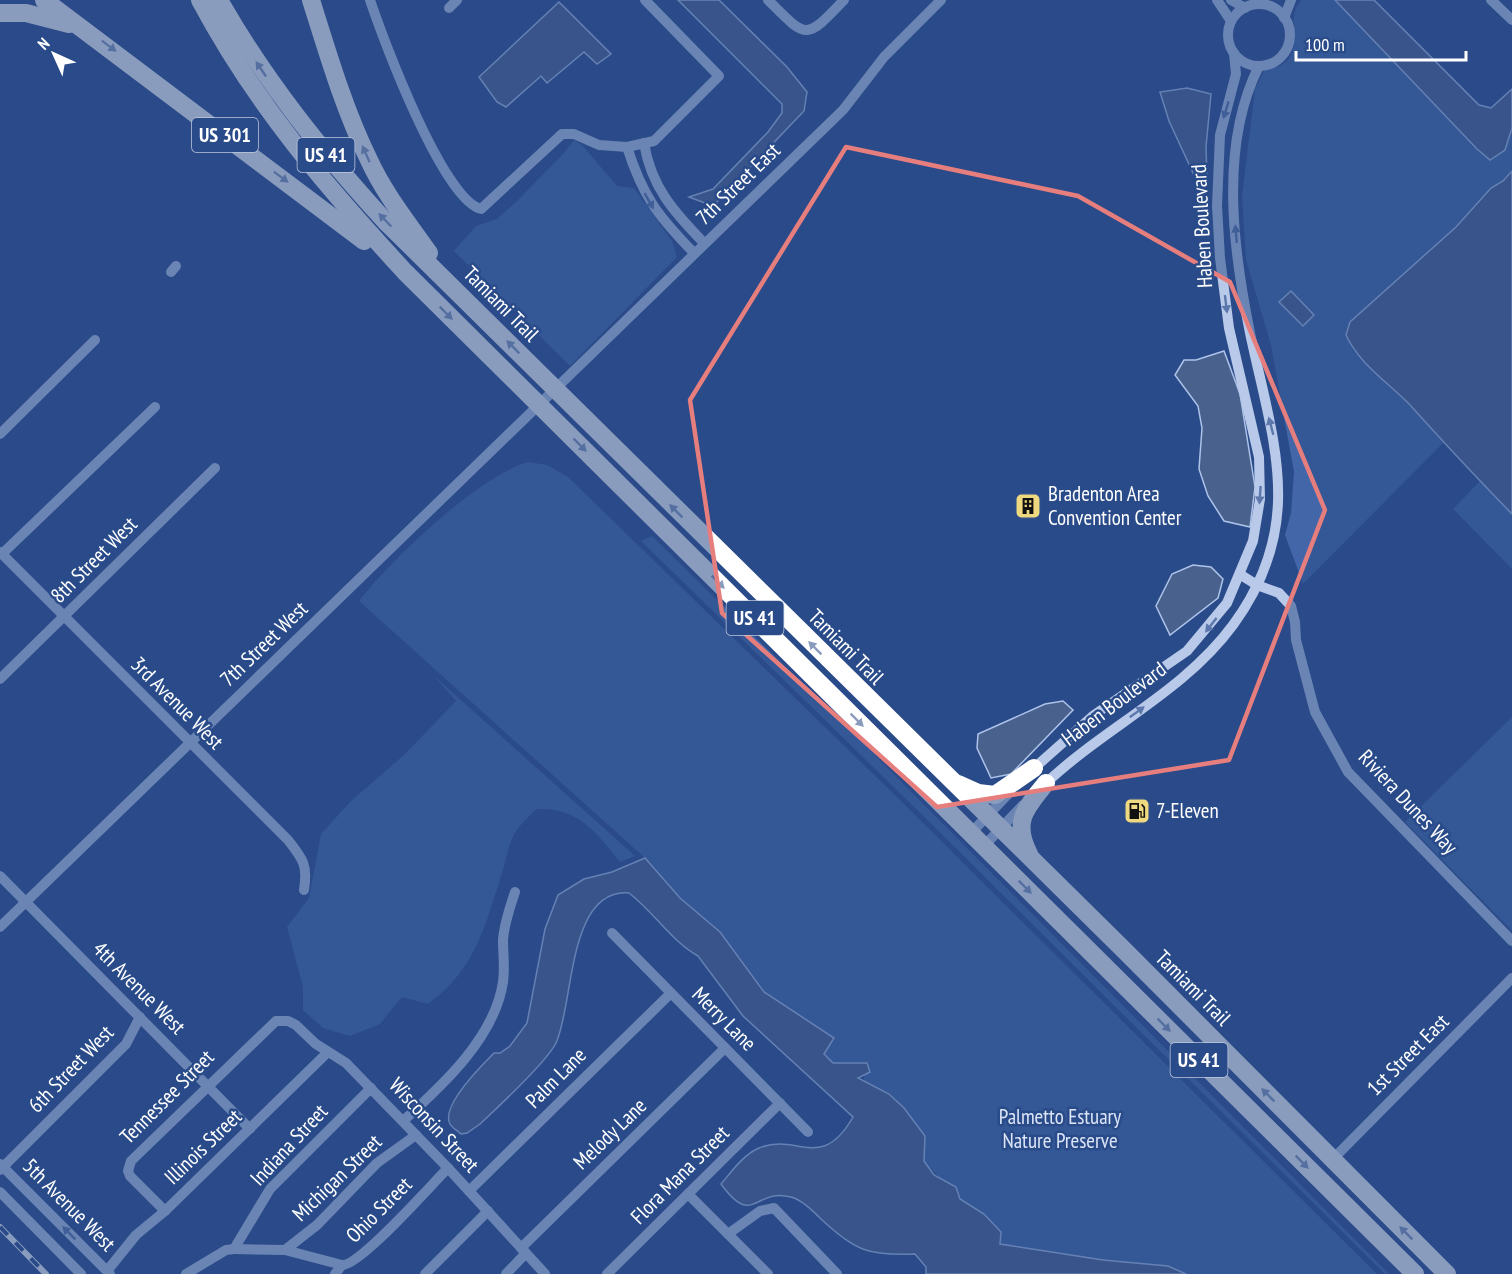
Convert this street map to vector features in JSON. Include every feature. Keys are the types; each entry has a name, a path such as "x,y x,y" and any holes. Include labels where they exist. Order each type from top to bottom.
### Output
{"highway":[{"name":"US 301","path":"44,0 86,29 405,272"},
{"name":"Tamiami Trail","path":"200,0 254,89 298,151 332,193 405,272 1415,1274"},
{"name":"Tamiami Trail","path":"219,0 269,81 319,147 385,220 1447,1274"},
{"path":"311,0 351,119 369,162 392,200 456,291"},
{"path":"0,13 42,16 86,29"},
{"path":"946,777 969,790 994,795 1034,768"},
{"path":"1034,863 1020,828 1022,816 1046,783"}],"street":[{"path":"370,0 394,70 444,170 473,207 486,207 562,134 574,134 599,145 627,147 654,141 719,76 645,0"},
{"path":"768,0 802,31 814,30 844,0"},
{"name":"7th Street East","path":"554,388 843,110 884,57 941,0"},
{"path":"1217,0 1232,21"},
{"path":"1231,0 1245,8"},
{"path":"1284,18 1291,0"},
{"path":"1491,0 1512,20"},
{"path":"1268,2 1284,18 1288,26 1288,45 1277,60 1259,66 1241,60 1234,53 1228,38 1232,21 1245,8 1268,2"},
{"name":"Haben Boulevard","path":"984,846 993,823 1034,768 1094,715 1187,651 1227,603 1241,575 1257,526 1260,472 1255,432 1229,328 1219,249 1216,176 1220,135 1236,74 1234,53"},
{"name":"Haben Boulevard","path":"971,833 993,823 1046,783 1089,746 1200,663 1234,624 1257,585 1272,542 1280,487 1275,439 1250,332 1238,253 1234,180 1239,126 1246,91 1259,66"},
{"path":"644,143 651,174 671,209 704,243"},
{"path":"627,147 638,179 660,218 694,253"},
{"path":"638,179 651,174"},
{"path":"660,218 671,209"},
{"path":"1229,328 1250,332"},
{"path":"0,434 95,340"},
{"name":"7th Street West","path":"0,927 554,388"},
{"path":"1,553 155,407"},
{"name":"8th Street West","path":"0,679 215,468"},
{"name":"3rd Avenue West","path":"1,553 298,853 307,872 304,890"},
{"path":"1241,575 1257,585"},
{"name":"Riviera Dunes Way","path":"1257,585 1279,593 1291,606 1296,640 1315,712 1348,772 1512,941"},
{"name":"4th Avenue West","path":"0,876 250,1129"},
{"path":"403,1121 455,1068 485,1029 499,999 504,981 503,941 515,892"},
{"name":"Merry Lane","path":"612,933 808,1132"},
{"name":"1st Street East","path":"1332,1160 1512,978"},
{"name":"Palm Lane","path":"470,1191 670,994"},
{"name":"6th Street West","path":"1,1167 126,1044 140,1017"},
{"name":"Wisconsin Street","path":"281,1020 296,1025 328,1052 346,1063 470,1191 545,1274"},
{"name":"Tennessee Street","path":"165,1211 130,1176 128,1165 207,1084 276,1021 281,1020"},
{"name":"Melody Lane","path":"506,1274 524,1251 725,1048"},
{"name":"Illinois Street","path":"109,1273 136,1235 165,1211 328,1052"},
{"name":"Indiana Street","path":"234,1249 270,1189 371,1088"},
{"name":"Flora Mana Street","path":"607,1274 780,1103"},
{"name":"Michigan Street","path":"285,1250 317,1225 377,1163 417,1135"},
{"name":"5th Avenue West","path":"1,1167 109,1273"},
{"name":"Ohio Street","path":"338,1269 353,1263 368,1250 448,1168"},
{"name":"5th Avenue West","path":"0,1192 81,1274"},
{"path":"688,1194 768,1274"},
{"path":"728,1234 760,1211 774,1208 837,1274"},
{"path":"425,1274 488,1211"},
{"path":"186,1274 226,1250 234,1249 285,1250 338,1269"}],"highlighted area":[{"path":"846,147 1078,196 1230,282 1325,510 1229,760 937,807 722,613 690,400"}],"green space":[{"path":"1302,0 1335,0 1477,149 1512,128 1512,171 1503,181 1491,188 1456,227 1350,322 1352,349 1412,407 1443,443 1303,584 1285,535 1291,513 1294,472 1271,345 1246,260 1242,197 1255,89 1264,71 1280,66 1289,59 1293,50 1296,9"},
{"path":"574,140 582,145 617,186 634,188 672,241 677,257 570,366 454,251 476,226 497,219 517,201"},
{"name":"Palmetto Estuary Nature Preserve","path":"528,462 547,465 568,477 903,803 1377,1274 1186,1274 1168,1266 1100,1260 1000,1244 924,1161 925,1136 889,1094 863,1083 867,1063 833,1063 764,992 720,932 680,898 645,858 359,601 413,543 461,501 508,470"},
{"path":"1481,480 1512,514 1512,569 1453,509"},
{"path":"652,536 866,746 1389,1274 1385,1274 907,800 641,541"},
{"path":"433,675 635,856 620,862 594,832 575,817 551,809 536,809 513,837 484,929 468,961 457,976 428,1004 402,997 380,1024 350,1036 323,1028 303,1010 303,987 287,927 309,898 321,834 350,802 405,754 456,701"},
{"path":"1512,717 1512,931 1405,822"}],"shaded area":[{"path":"678,0 719,0 787,67 807,92 804,111 713,206 689,197 713,189 768,132 782,113 782,104"},
{"path":"1335,0 1374,0 1479,105 1491,108 1512,89 1512,128 1505,150 1490,160 1477,149"},
{"path":"559,2 611,54 597,64 584,52 547,83 541,76 506,107 497,102 479,77"},
{"path":"1187,88 1211,94 1206,147 1207,178 1194,175 1169,121 1160,92"},
{"path":"1512,171 1512,514 1411,406 1366,364 1346,335 1350,322 1456,227 1491,188 1503,181"},
{"path":"1291,291 1314,315 1303,326 1279,302"},
{"path":"1224,351 1240,394 1255,487 1250,527 1224,521 1208,496 1199,469 1202,428 1198,406 1175,375 1184,360 1196,360"},
{"path":"1193,565 1211,567 1223,579 1218,598 1170,635 1156,606 1172,574"},
{"path":"1063,701 1073,710 1011,774 991,778 977,748 978,734 1045,704"},
{"path":"645,858 680,898 720,932 764,992 834,1038 824,1054 833,1063 867,1063 870,1072 858,1078 889,1094 904,1108 925,1136 924,1161 934,1175 956,1187 960,1199 984,1214 1001,1232 1000,1244 1103,1260 1168,1266 1186,1274 926,1274 926,1267 915,1254 886,1254 854,1245 795,1198 779,1195 754,1204 741,1204 721,1184 748,1155 759,1148 773,1144 819,1147 830,1143 841,1134 853,1117 743,1016 698,956 679,942 629,893 609,896 594,909 583,928 562,1025 551,1052 521,1085 480,1124 467,1133 461,1134 450,1124 451,1107 472,1076 494,1053 500,1053 510,1046 527,1023 545,929 558,895 584,879 612,872"}],"railway":[{"path":"0,1227 46,1274"}],"place":[{"name":"Bradenton Area Convention Center","path":"1028,506"},
{"name":"7-Eleven","path":"1137,811"}]}
